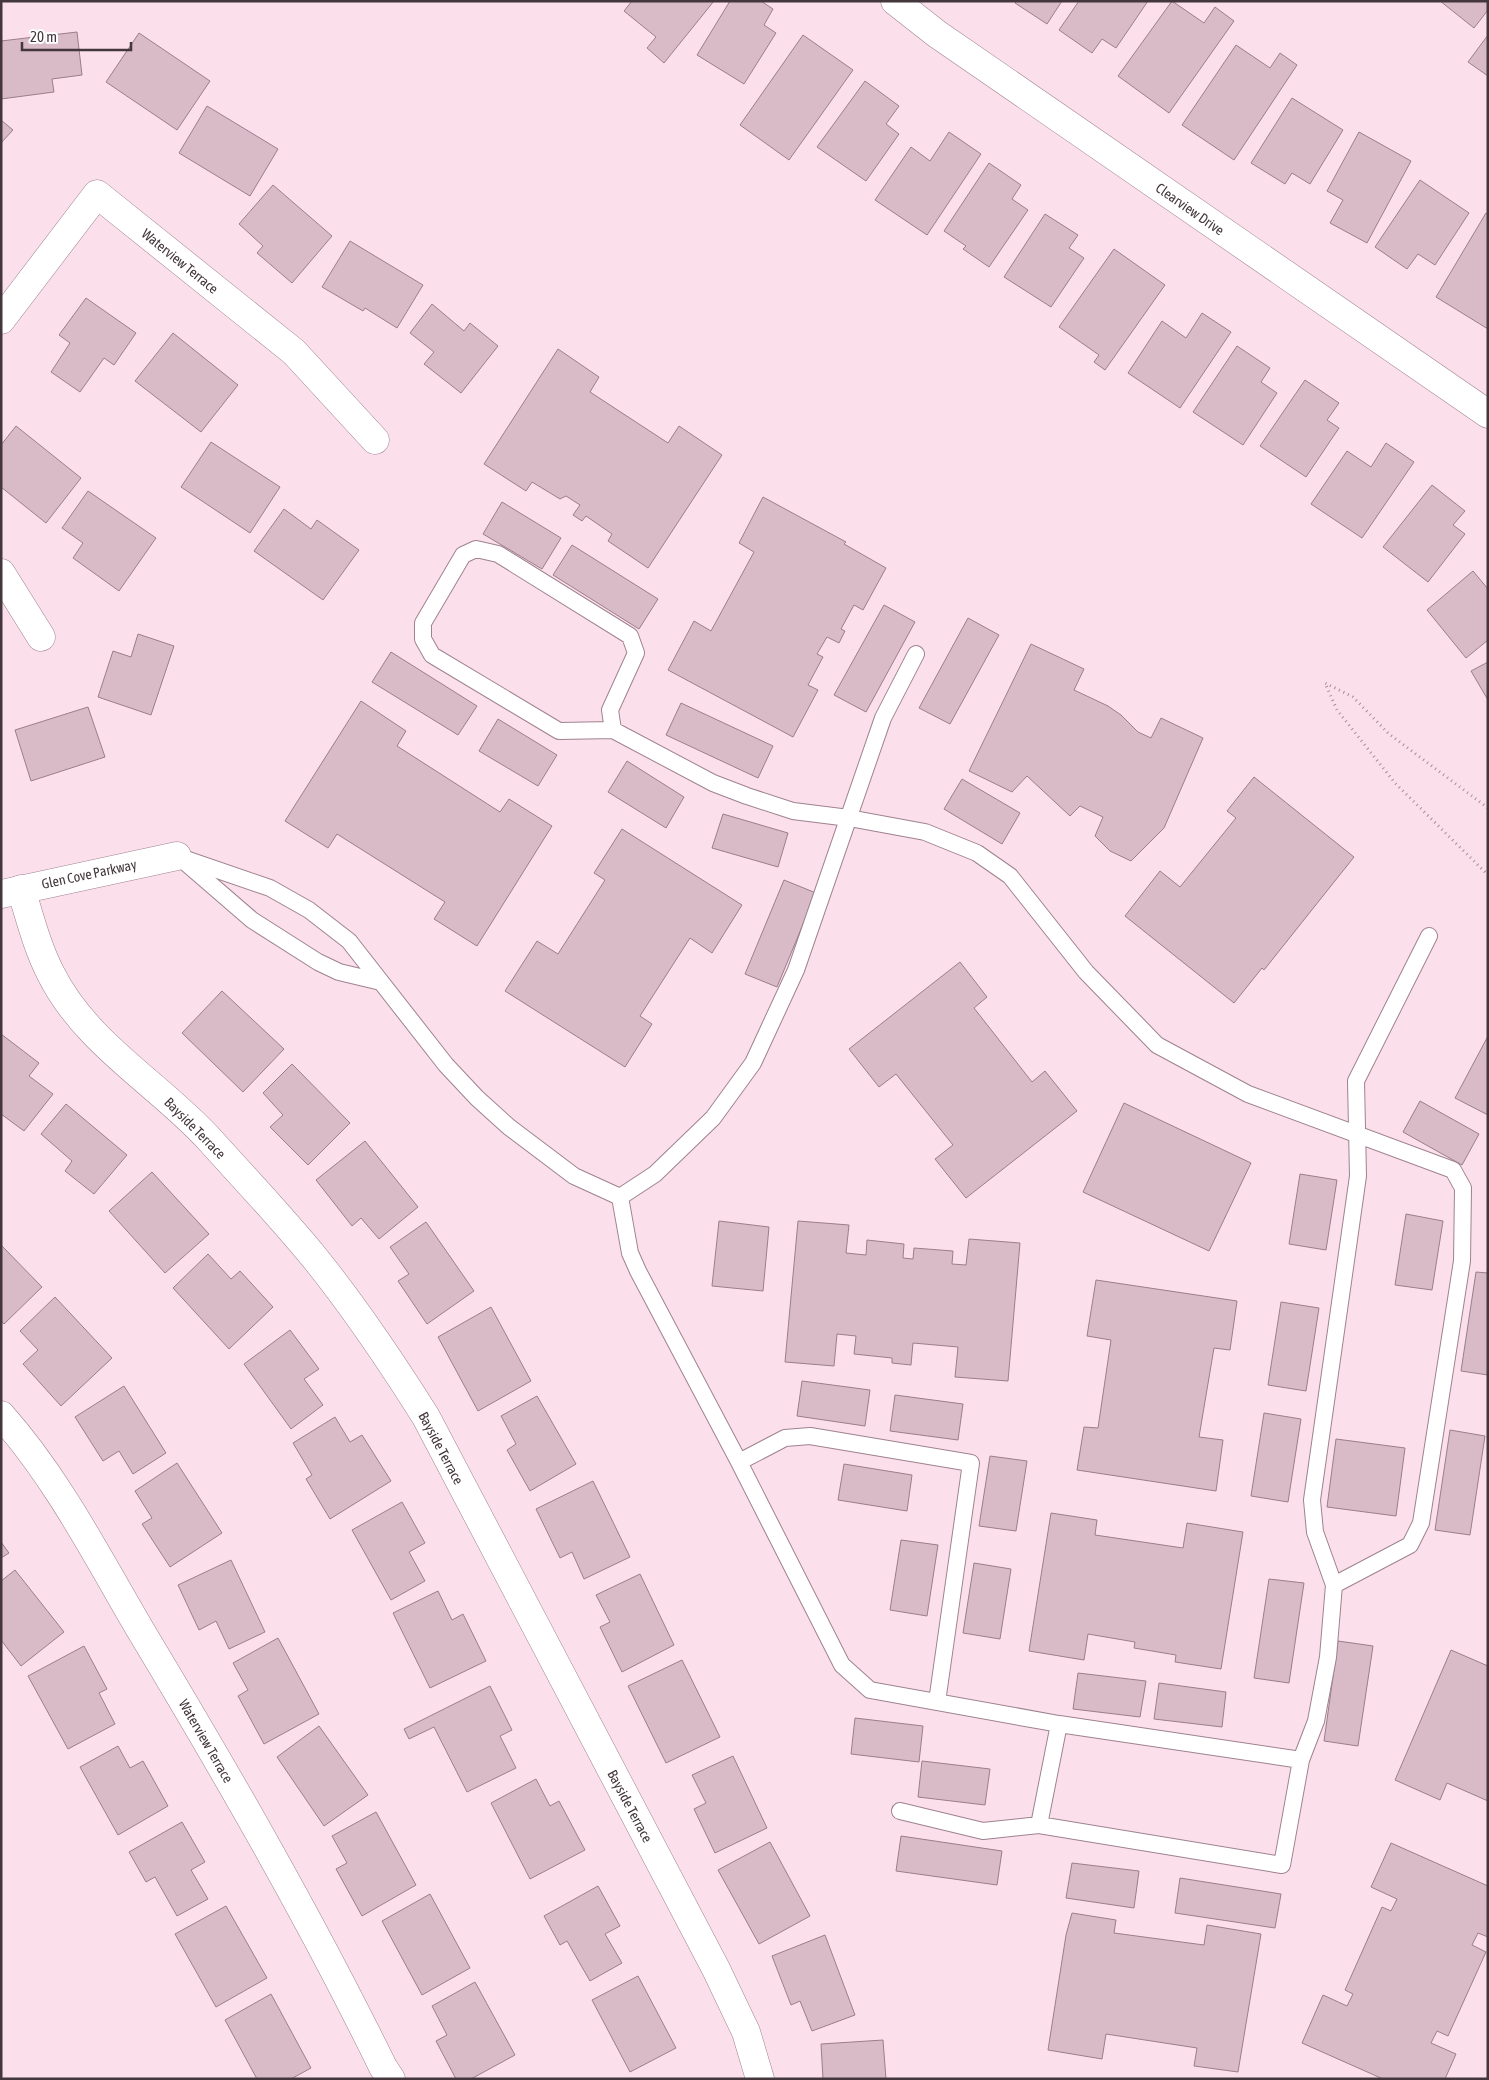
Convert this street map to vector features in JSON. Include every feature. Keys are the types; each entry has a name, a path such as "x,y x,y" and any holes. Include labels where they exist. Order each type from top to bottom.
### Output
{"street":[{"name":"Clearview Drive","path":"895,1 937,34 1488,414"},
{"name":"Waterview Terrace","path":"1,320 96,194 294,352 375,440"},
{"path":"1,572 41,637"},
{"name":"Glen Cove Parkway","path":"11,891 178,856"},
{"name":"Bayside Terrace","path":"11,891 52,976 83,1019 118,1057 169,1100 208,1138 317,1261 389,1358 426,1417 716,1969 746,2032 760,2079"},
{"name":"Waterview Terrace","path":"1,1414 51,1480 179,1694 335,1969 383,2067 392,2079"}],"lane":[{"path":"613,730 610,710 636,653 630,636 498,554 476,549 462,555 423,623 423,639 432,655 560,731 613,730 679,766 730,790 793,811 849,818 925,832 978,853 1010,876 1086,972 1157,1045 1248,1094 1453,1170 1463,1188 1462,1261 1421,1523 1410,1545 1334,1585"},
{"path":"620,1196 655,1174 712,1118 753,1063 796,970 883,718 916,654"},
{"path":"178,856 270,888 309,910 349,941 446,1065 509,1127 574,1176 620,1196"},
{"path":"178,856 252,920 318,962 339,972 381,982"},
{"path":"900,1811 984,1831 1039,1825 1282,1865 1301,1760 1316,1721 1328,1657 1334,1585 1315,1532 1312,1500 1358,1176 1356,1081 1429,936"},
{"path":"620,1196 630,1253 638,1271 739,1462 842,1665 870,1690 1059,1724 1301,1760"},
{"path":"739,1462 785,1438 810,1436 971,1463 937,1702"},
{"path":"1039,1825 1059,1724"}],"path":[{"path":"1488,808 1389,734 1353,697 1325,683 1337,710 1395,783 1488,875"}],"building":[{"path":"632,1 714,1 664,63 647,48 656,37 624,11"},
{"path":"730,1 761,1 773,9 764,25 776,33 744,84 697,55"},
{"path":"1017,1 1062,1 1047,24 1015,3"},
{"path":"1079,1 1148,1 1116,48 1102,39 1092,53 1059,30"},
{"path":"1172,1 1204,23 1215,7 1234,21 1169,113 1118,76"},
{"path":"1440,1 1488,1 1488,10 1474,28"},
{"path":"77,32 82,75 52,79 54,92 1,99 1,41"},
{"path":"139,33 210,81 177,130 106,82"},
{"path":"803,35 853,70 789,160 740,125"},
{"path":"1488,35 1488,76 1468,62"},
{"path":"1236,45 1270,68 1280,53 1297,65 1234,160 1182,125"},
{"path":"865,81 899,106 886,124 899,134 866,181 817,147"},
{"path":"1292,98 1343,130 1310,184 1292,173 1285,184 1251,163"},
{"path":"207,106 278,149 250,196 179,153"},
{"path":"1,120 13,130 1,143"},
{"path":"949,132 981,154 927,235 875,200 911,147 930,161"},
{"path":"1359,132 1411,161 1367,243 1330,223 1343,200 1327,191"},
{"path":"989,163 1021,185 1012,199 1028,210 989,267 963,249 966,246 944,231"},
{"path":"1420,180 1469,213 1435,265 1418,254 1407,269 1375,247"},
{"path":"273,185 332,236 292,283 257,253 263,246 239,224"},
{"path":"1486,213 1488,214 1488,329 1436,297"},
{"path":"1045,214 1078,235 1069,248 1084,258 1051,307 1004,277"},
{"path":"350,241 423,285 397,328 365,308 363,311 322,287"},
{"path":"1114,249 1165,285 1105,370 1094,362 1099,355 1059,327"},
{"path":"86,298 136,333 114,365 104,358 80,392 51,372 70,343 59,335"},
{"path":"432,304 464,331 470,323 498,346 461,393 424,364 434,352 410,333"},
{"path":"1202,313 1231,332 1180,408 1128,373 1162,321 1186,338"},
{"path":"173,333 238,385 201,432 135,381"},
{"path":"1237,346 1270,368 1261,382 1277,393 1243,445 1193,412"},
{"path":"558,349 599,377 590,392 668,443 679,426 722,455 648,568 608,541 612,534 586,516 582,521 573,515 580,505 566,496 560,499 532,482 526,491 484,464"},
{"path":"1305,380 1339,403 1327,420 1339,428 1306,477 1260,446"},
{"path":"16,426 81,478 46,523 1,487 1,445"},
{"path":"211,442 280,487 250,533 181,487"},
{"path":"1386,443 1414,462 1362,538 1311,504 1347,451 1371,467"},
{"path":"1432,485 1465,511 1453,525 1465,534 1428,582 1383,547"},
{"path":"88,491 156,538 119,591 73,558 83,543 62,528"},
{"path":"763,497 846,542 844,544 886,568 863,610 854,605 841,629 845,631 839,643 827,637 817,654 823,657 808,685 818,690 793,737 668,670 694,621 711,631 754,552 739,543"},
{"path":"502,502 561,538 542,569 483,534"},
{"path":"284,509 311,529 317,520 359,550 323,600 254,551"},
{"path":"572,545 658,599 639,629 553,575"},
{"path":"1473,571 1488,589 1488,640 1466,658 1427,610"},
{"path":"884,605 915,622 866,712 834,695"},
{"path":"968,618 999,635 950,724 919,708"},
{"path":"138,634 174,646 151,715 98,697 113,651 131,657"},
{"path":"1031,644 1084,669 1074,690 1108,706 1121,715 1138,732 1151,738 1161,718 1203,738 1164,828 1131,861 1110,851 1095,836 1103,817 1080,806 1070,816 1027,776 1012,792 969,771"},
{"path":"391,652 477,706 458,735 372,682"},
{"path":"1488,662 1488,700 1471,671"},
{"path":"361,701 406,731 397,746 500,812 509,799 552,826 477,946 434,919 445,902 337,834 328,848 285,821"},
{"path":"681,703 773,746 758,778 666,735"},
{"path":"88,707 105,757 31,781 15,730"},
{"path":"498,719 557,755 538,786 479,751"},
{"path":"627,761 684,797 666,828 608,792"},
{"path":"1254,777 1354,857 1264,970 1262,968 1234,1003 1125,916 1160,871 1180,887 1236,818 1227,811"},
{"path":"962,779 1020,813 1002,844 944,809"},
{"path":"723,814 788,833 778,867 712,848"},
{"path":"622,829 742,905 712,953 690,938 640,1016 652,1024 625,1067 505,991 537,941 558,954 605,880 594,873"},
{"path":"784,880 816,893 777,987 745,974"},
{"path":"960,962 987,997 974,1008 1032,1082 1045,1071 1077,1111 966,1198 935,1159 953,1145 896,1074 879,1087 849,1049"},
{"path":"222,991 284,1049 243,1092 182,1033"},
{"path":"1,1034 39,1063 29,1076 53,1094 24,1131 1,1114"},
{"path":"1488,1036 1488,1115 1455,1098"},
{"path":"292,1064 350,1123 308,1165 270,1127 283,1115 263,1093"},
{"path":"1420,1101 1479,1134 1462,1165 1403,1132"},
{"path":"1124,1103 1251,1163 1209,1251 1083,1192"},
{"path":"66,1104 127,1155 94,1194 65,1171 72,1161 41,1134"},
{"path":"365,1141 418,1207 379,1239 361,1218 352,1226 316,1180"},
{"path":"152,1172 209,1234 165,1273 109,1211"},
{"path":"1300,1174 1337,1180 1326,1250 1289,1244"},
{"path":"1406,1214 1443,1221 1432,1290 1395,1285"},
{"path":"719,1221 769,1227 763,1291 712,1286"},
{"path":"798,1221 849,1225 846,1253 866,1255 867,1240 904,1244 903,1258 913,1259 914,1248 953,1251 952,1264 966,1265 969,1239 1020,1243 1008,1381 955,1377 958,1347 913,1343 911,1365 892,1363 892,1358 854,1354 856,1336 837,1334 834,1366 785,1362"},
{"path":"426,1222 474,1291 427,1324 398,1281 409,1274 390,1247"},
{"path":"1,1245 42,1287 4,1324 1,1321"},
{"path":"208,1254 231,1279 240,1271 273,1307 229,1349 173,1288"},
{"path":"1476,1272 1488,1273 1488,1375 1461,1371"},
{"path":"1096,1280 1237,1301 1230,1350 1214,1348 1199,1437 1223,1440 1216,1491 1077,1470 1084,1427 1098,1428 1111,1340 1087,1336"},
{"path":"55,1297 112,1358 61,1406 23,1364 38,1350 20,1331"},
{"path":"1281,1302 1319,1308 1306,1391 1268,1385"},
{"path":"491,1307 531,1381 478,1411 438,1337"},
{"path":"290,1330 319,1369 304,1379 323,1405 291,1429 244,1364"},
{"path":"802,1381 870,1390 865,1426 797,1416"},
{"path":"124,1386 166,1453 133,1474 119,1451 103,1461 75,1417"},
{"path":"895,1395 963,1404 958,1440 890,1431"},
{"path":"537,1396 576,1464 530,1491 507,1450 516,1444 501,1416"},
{"path":"1264,1413 1301,1419 1288,1502 1251,1496"},
{"path":"335,1417 350,1442 362,1435 391,1481 330,1519 306,1479 312,1475 293,1443"},
{"path":"1450,1430 1485,1436 1470,1535 1435,1530"},
{"path":"1336,1439 1405,1448 1396,1516 1327,1507"},
{"path":"990,1456 1027,1461 1016,1531 979,1526"},
{"path":"177,1463 222,1533 170,1567 142,1524 152,1518 135,1491"},
{"path":"844,1464 912,1475 907,1511 838,1500"},
{"path":"593,1481 630,1557 584,1579 572,1552 560,1558 536,1509"},
{"path":"402,1502 425,1543 409,1552 425,1581 391,1600 352,1530"},
{"path":"1051,1513 1097,1520 1095,1535 1183,1548 1187,1523 1243,1532 1221,1669 1175,1662 1176,1655 1134,1648 1135,1642 1088,1634 1084,1660 1029,1651"},
{"path":"901,1540 938,1545 927,1616 890,1610"},
{"path":"1,1542 9,1553 1,1558"},
{"path":"231,1560 265,1632 229,1649 216,1621 199,1630 178,1585"},
{"path":"974,1563 1011,1569 1000,1639 963,1633"},
{"path":"15,1570 64,1632 21,1666 1,1640 1,1581"},
{"path":"640,1574 674,1645 622,1672 600,1627 610,1622 596,1595"},
{"path":"1269,1579 1304,1583 1289,1683 1254,1678"},
{"path":"438,1591 452,1620 463,1614 486,1661 430,1688 393,1613"},
{"path":"278,1638 319,1714 264,1744 238,1696 248,1690 233,1663"},
{"path":"1338,1641 1373,1646 1358,1746 1324,1741"},
{"path":"84,1646 107,1689 99,1693 115,1724 68,1749 28,1676"},
{"path":"1451,1650 1488,1666 1488,1801 1447,1783 1440,1800 1395,1780"},
{"path":"682,1660 720,1737 666,1763 628,1686"},
{"path":"1078,1673 1146,1681 1140,1717 1073,1709"},
{"path":"1159,1683 1226,1692 1222,1727 1154,1719"},
{"path":"490,1686 512,1730 500,1736 516,1768 467,1792 434,1727 409,1739 404,1729"},
{"path":"855,1718 923,1726 919,1762 851,1754"},
{"path":"319,1726 368,1795 324,1826 277,1757"},
{"path":"118,1746 130,1768 143,1761 168,1806 118,1835 80,1767"},
{"path":"733,1756 767,1828 715,1853 694,1809 706,1803 692,1775"},
{"path":"922,1761 990,1769 985,1805 918,1797"},
{"path":"536,1779 550,1806 559,1801 585,1850 530,1879 491,1803"},
{"path":"376,1812 416,1885 362,1916 336,1869 347,1863 332,1836"},
{"path":"182,1822 205,1862 191,1870 208,1899 177,1916 155,1877 146,1882 129,1852"},
{"path":"901,1836 1002,1851 997,1885 896,1871"},
{"path":"770,1842 810,1916 759,1944 718,1870"},
{"path":"1391,1843 1488,1886 1488,1937 1478,1933 1472,1945 1486,1952 1448,2036 1437,2031 1431,2043 1456,2054 1445,2079 1383,2079 1302,2043 1323,1995 1347,2006 1353,1994 1345,1990 1382,1907 1391,1911 1397,1899 1371,1887"},
{"path":"1072,1863 1139,1871 1134,1908 1066,1898"},
{"path":"1180,1878 1281,1894 1275,1928 1175,1913"},
{"path":"598,1886 620,1926 605,1934 622,1963 590,1981 567,1941 560,1945 544,1916"},
{"path":"430,1894 470,1968 422,1995 382,1921"},
{"path":"226,1906 267,1978 216,2007 175,1934"},
{"path":"1072,1913 1116,1920 1114,1933 1204,1945 1207,1925 1261,1934 1238,2072 1194,2066 1197,2048 1106,2034 1102,2059 1048,2050 1066,1935"},
{"path":"825,1935 855,2015 812,2031 800,2001 791,2005 772,1956"},
{"path":"638,1976 676,2048 630,2072 592,2000"},
{"path":"475,1982 515,2055 471,2079 456,2079 436,2041 447,2035 432,2006"},
{"path":"271,1994 311,2068 291,2079 257,2079 225,2020"},
{"path":"883,2040 886,2079 823,2079 821,2044"}]}
